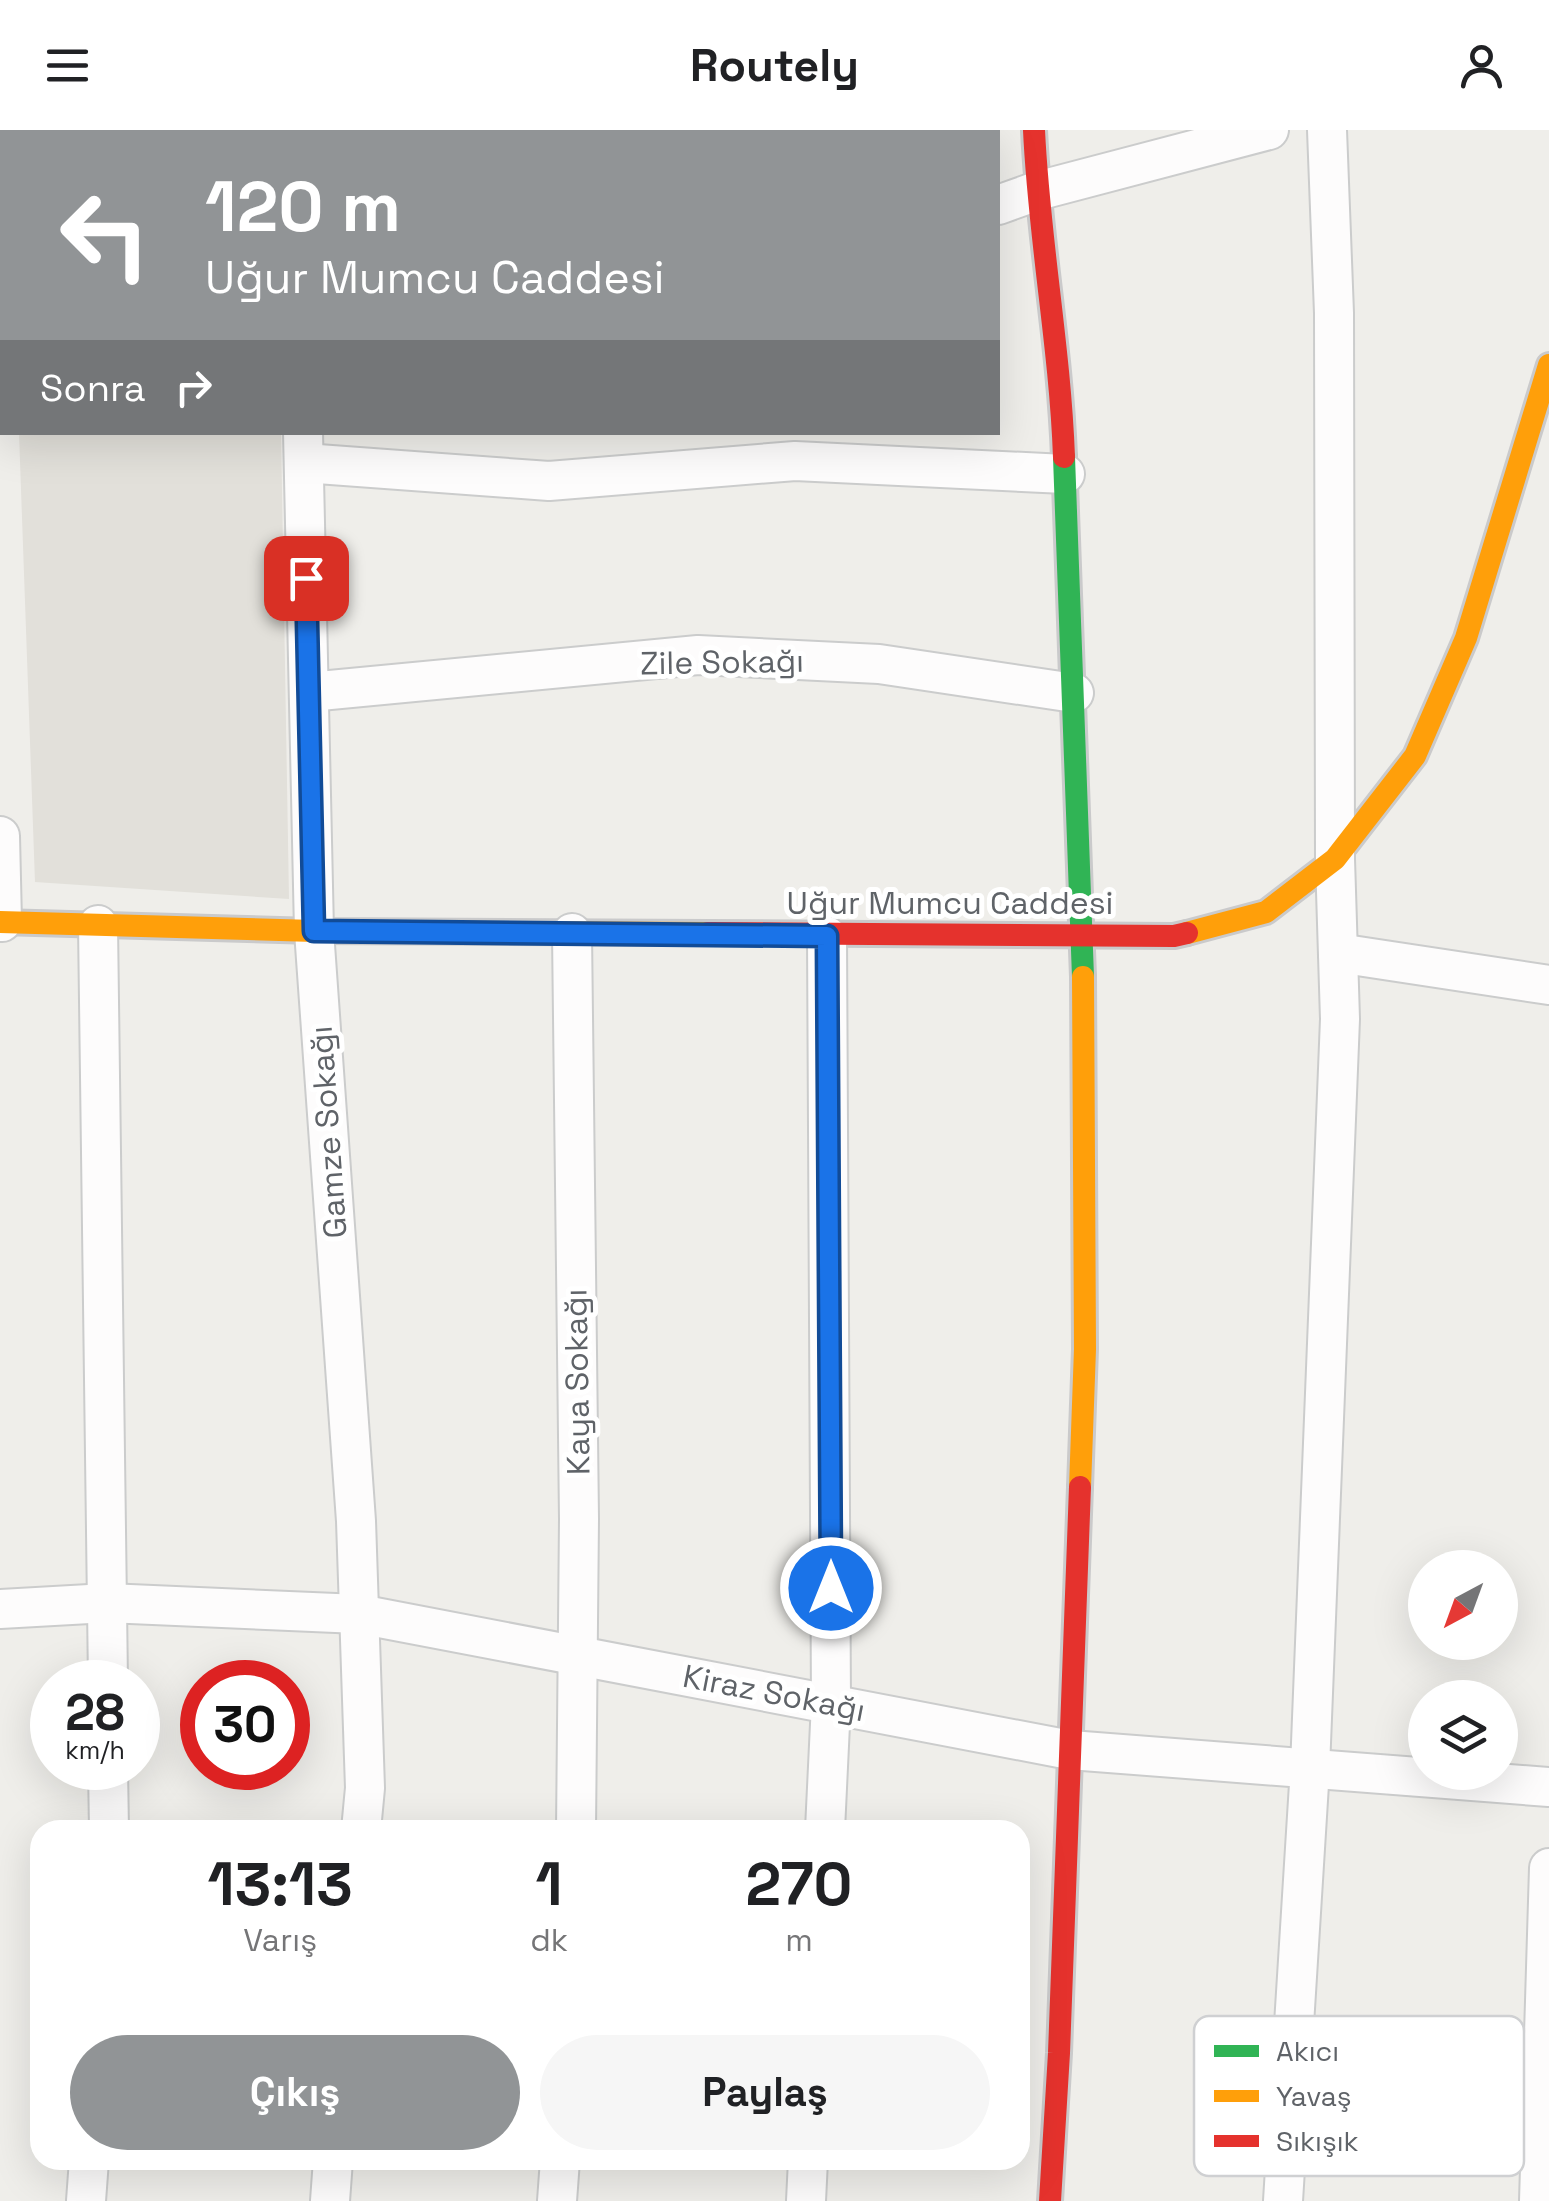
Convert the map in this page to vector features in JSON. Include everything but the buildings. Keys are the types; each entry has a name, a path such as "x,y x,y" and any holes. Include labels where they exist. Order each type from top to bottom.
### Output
{"street":[{"path":"1034,130 1036,191 1062,394 1084,936 1085,1349 1050,2201"},
{"path":"1000,204 1036,191 1269,130"},
{"path":"1295,2016 1310,1768 1340,1018 1335,859 1334,313 1327,130"},
{"name":"Uğur Mumcu Caddesi","path":"1,922 314,931 1174,936 1266,912 1335,859 1416,756 1466,638 1549,365"},
{"path":"304,448 550,481 795,461 1065,474"},
{"name":"Gamze Sokağı","path":"304,448 314,931 354,1483 365,1788 363,1820"},
{"name":"Zile Sokağı","path":"309,692 698,656 879,664 1074,692"},
{"path":"0,836 1,922"},
{"path":"98,925 108,1660"},
{"name":"Kaya Sokağı","path":"572,933 576,1820"},
{"path":"825,1820 831,1704 827,936"},
{"path":"1338,952 1549,985"},
{"name":"Kiraz Sokağı","path":"0,1609 107,1604 359,1614 1070,1750 1549,1787"},
{"path":"108,1790 109,1820"},
{"path":"1539,2201 1546,2072 1549,1868"},
{"path":"86,2201 89,2170"},
{"path":"330,2201 333,2170"},
{"path":"557,2201 559,2170"},
{"path":"806,2201 808,2170"},
{"path":"1283,2201 1285,2176"}],"shaded area":[{"path":"19,435 281,435 289,899 35,882"}],"traffic: fast":[{"path":"1064,457 1083,977"}],"traffic: slow":[{"path":"1187,933 1266,912 1335,859 1415,756 1466,638 1549,365"},
{"path":"0,922 314,931 708,933"},
{"path":"1080,1487 1085,1349 1083,977"}],"traffic: jam":[{"path":"1034,130 1064,457"},
{"path":"708,933 1187,933"},
{"path":"1050,2201 1080,1487"}],"route":[{"path":"306,578 314,931 827,936 831,1588"}]}
